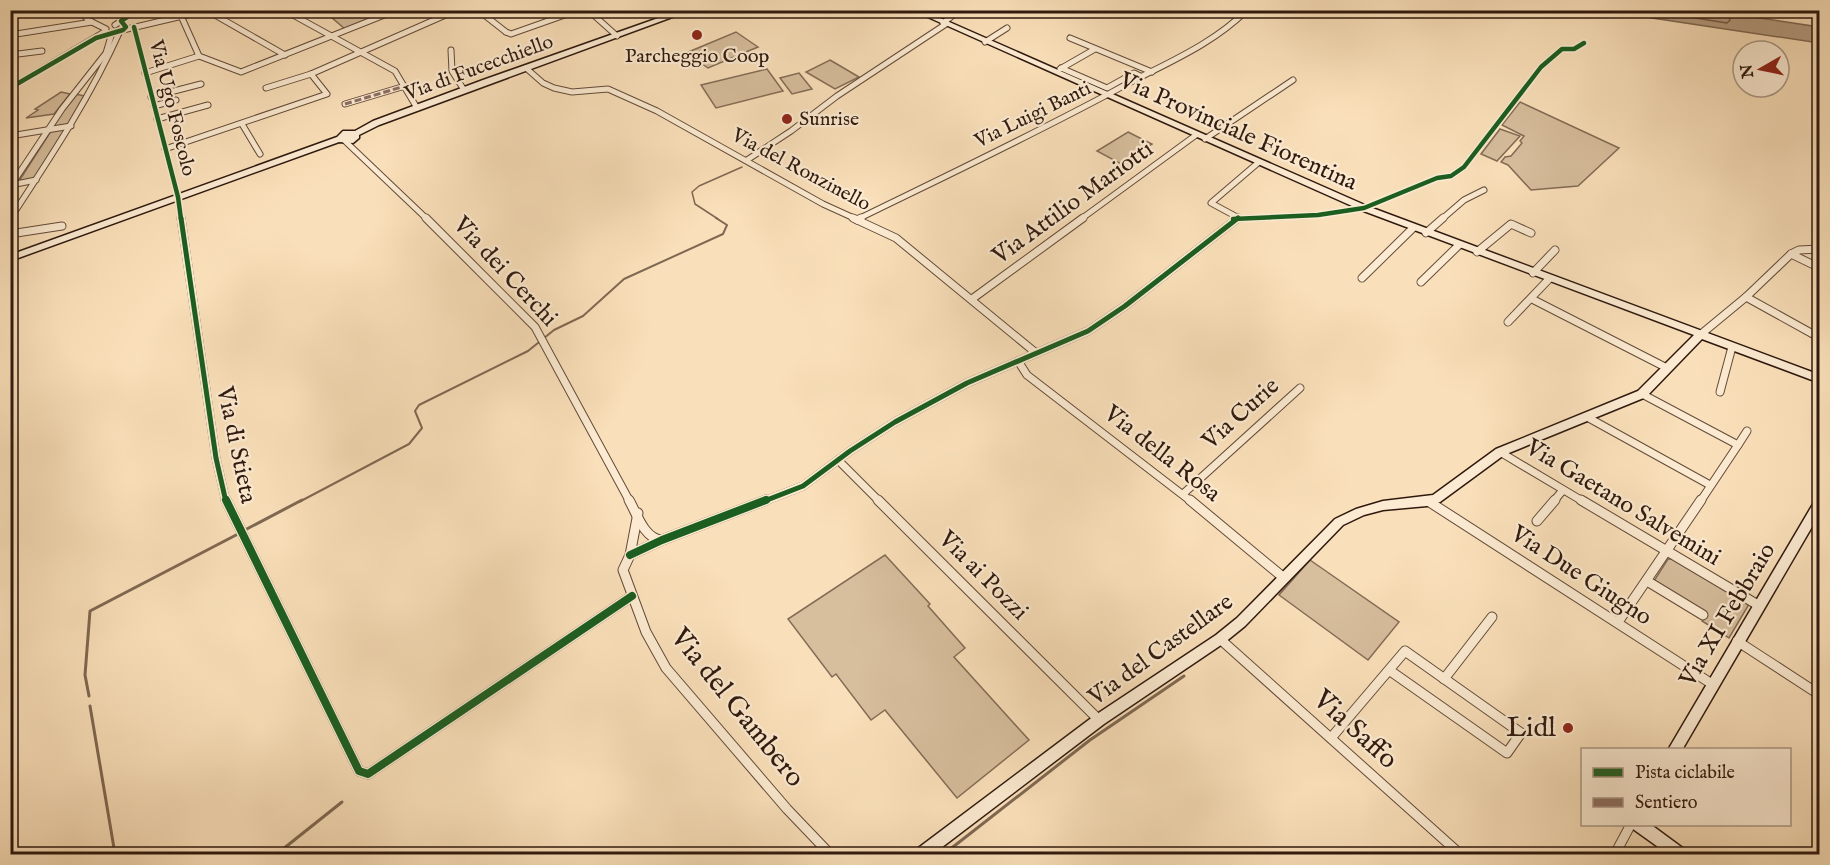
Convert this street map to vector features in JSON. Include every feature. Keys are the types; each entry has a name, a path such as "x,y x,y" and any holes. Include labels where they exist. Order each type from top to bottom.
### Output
{"main road":[{"name":"Via Provinciale Fiorentina","path":"915,10 985,42 1058,70 1196,135 1413,228 1820,379"},
{"name":"Via di Fucecchiello","path":"10,258 178,197 348,140 376,123 683,11 692,13"},
{"name":"Via del Castellare","path":"922,855 1099,720 1220,639 1241,622 1339,522 1350,516 1388,504 1436,499 1500,452 1642,394 1700,335"},
{"name":"Via XI Febbraio","path":"1675,748 1820,502"},
{"path":"1639,826 1679,855"}],"street":[{"path":"10,13 28,10"},
{"path":"80,10 92,22 108,32"},
{"path":"10,88 120,26 138,10"},
{"path":"284,10 395,71 417,108"},
{"path":"146,73 199,56 241,72 397,10"},
{"path":"266,88 311,74 457,10"},
{"path":"478,10 511,34 579,10"},
{"path":"506,32 570,10"},
{"path":"588,10 618,36"},
{"path":"747,160 944,24 960,10"},
{"name":"Via Luigi Banti","path":"857,220 1109,96 1220,32 1247,10"},
{"path":"108,32 120,26 138,26 208,11 285,55"},
{"path":"182,18 199,56"},
{"path":"10,35 92,22"},
{"path":"108,32 120,26"},
{"path":"10,220 71,126 112,52 120,26"},
{"name":"Via Ugo Foscolo","path":"138,26 151,97 178,197"},
{"path":"985,42 1007,28"},
{"path":"96,38 108,37 108,32"},
{"path":"11,186 75,92 106,53 108,32"},
{"path":"1070,38 1152,72"},
{"path":"1259,162 1211,203 1237,217 1298,216 1364,208 1437,178 1451,176 1464,167 1541,68 1562,49 1574,49 1584,43"},
{"path":"1058,70 1095,49"},
{"path":"451,50 452,71 464,90"},
{"path":"10,55 42,51"},
{"name":"Via del Ronzinello","path":"526,68 543,83 559,90 572,92 602,89 678,121 823,204 897,238 1036,353"},
{"path":"1058,70 1107,88 1134,73 1142,77"},
{"path":"165,150 327,94 311,74"},
{"path":"1205,139 1293,80"},
{"path":"10,83 18,84"},
{"path":"151,97 201,84"},
{"path":"345,104 405,86"},
{"path":"75,92 89,94"},
{"path":"154,106 176,100"},
{"path":"157,119 208,105"},
{"path":"242,124 260,154"},
{"path":"10,136 71,126"},
{"name":"Via Attilio Mariotti","path":"972,299 1196,135"},
{"name":"Via dei Cerchi","path":"348,140 468,258 540,334 648,534 654,539 662,540"},
{"path":"11,186 36,180"},
{"path":"1426,233 1464,200 1484,190"},
{"name":"Via di Stieta","path":"178,197 216,458 227,506 359,771 368,774 632,596"},
{"path":"630,555 662,540 803,486 895,422 967,383 1074,339 1102,323 1237,217"},
{"path":"1477,252 1510,224 1531,233"},
{"path":"10,234 62,226"},
{"path":"1362,278 1413,228"},
{"path":"1421,282 1459,245"},
{"path":"1700,335 1746,297 1791,254 1799,250 1820,249"},
{"path":"1533,273 1555,250"},
{"path":"1791,254 1820,268"},
{"path":"1508,322 1549,279"},
{"path":"1746,297 1820,338"},
{"path":"1532,299 1667,368"},
{"path":"1720,392 1732,347"},
{"name":"Via della Rosa","path":"1018,361 1027,375 1183,494 1284,578"},
{"name":"Via Curie","path":"1183,494 1300,388"},
{"path":"1642,394 1738,445"},
{"path":"1587,417 1710,485"},
{"path":"1618,621 1747,431"},
{"name":"Via Gaetano Salvemini","path":"1500,452 1758,605"},
{"name":"Via ai Pozzi","path":"838,460 1099,720"},
{"path":"1537,521 1563,490"},
{"name":"Via Due Giugno","path":"1428,501 1618,621 1712,684"},
{"path":"630,555 638,512"},
{"name":"Via del Gambero","path":"630,555 623,570 646,632 666,669 826,852"},
{"path":"1647,581 1703,615"},
{"path":"1444,679 1492,617"},
{"name":"Via Saffo","path":"1220,639 1460,855"},
{"path":"1737,641 1820,695"},
{"path":"1331,738 1405,651 1521,733 1507,753 1389,670"},
{"path":"1615,855 1630,826"}],"shaded area":[{"path":"319,11 393,11 346,30 331,17"},
{"path":"736,32 758,47 708,68 686,53"},
{"path":"830,60 859,77 835,89 806,72"},
{"path":"767,69 783,91 716,108 701,85"},
{"path":"799,73 812,89 792,94 780,78"},
{"path":"61,92 70,94 54,114 26,118 38,110 35,109"},
{"path":"75,94 85,96 69,124 52,127"},
{"path":"1520,102 1619,148 1578,186 1531,190 1508,165 1501,162 1505,157 1511,156 1522,143 1520,141 1524,136 1502,125"},
{"path":"66,128 35,178 19,181 51,131"},
{"path":"1500,129 1520,136 1497,161 1481,154"},
{"path":"1128,132 1152,144 1121,164 1097,151"},
{"path":"885,555 930,604 928,606 965,648 954,657 1029,740 957,798 885,710 871,720 836,674 832,677 788,619"},
{"path":"1668,559 1672,559 1747,603 1748,606 1729,638 1702,621 1707,613 1654,581"},
{"path":"1310,560 1399,622 1368,660 1279,595"}],"water":[{"path":"1604,11 1713,11 1819,27 1819,43 1652,18 1628,12"}],"waterway":[{"path":"1753,10 1758,17"},
{"path":"718,219 695,204 692,192 699,186 742,167"},
{"path":"299,502 409,444 422,428 415,411 419,405 528,351 554,330 583,316 624,279 723,234 727,225 716,218"},
{"path":"243,531 302,500"},
{"path":"89,696 85,675 90,611 238,534"},
{"path":"944,854 1090,740 1184,676"},
{"path":"90,706 115,854"},
{"path":"273,854 283,849 342,802"}],"marked path":[{"path":"345,104 405,86"}],"cycle path":[{"path":"10,88 96,38 123,30 126,27 121,21 138,10"},
{"path":"134,27 178,197 216,458 227,506 359,771 368,774 632,596"},
{"path":"630,555 662,540 803,486 850,451 895,422 967,383 1088,331 1125,306 1235,218 1318,215 1364,208 1437,178 1451,176 1464,167 1541,67 1562,49 1574,49 1584,43"}],"place":[{"name":"Parcheggio Coop","path":"697,35"},
{"name":"Sunrise","path":"787,119"},
{"name":"Lidl","path":"1568,728"}]}
